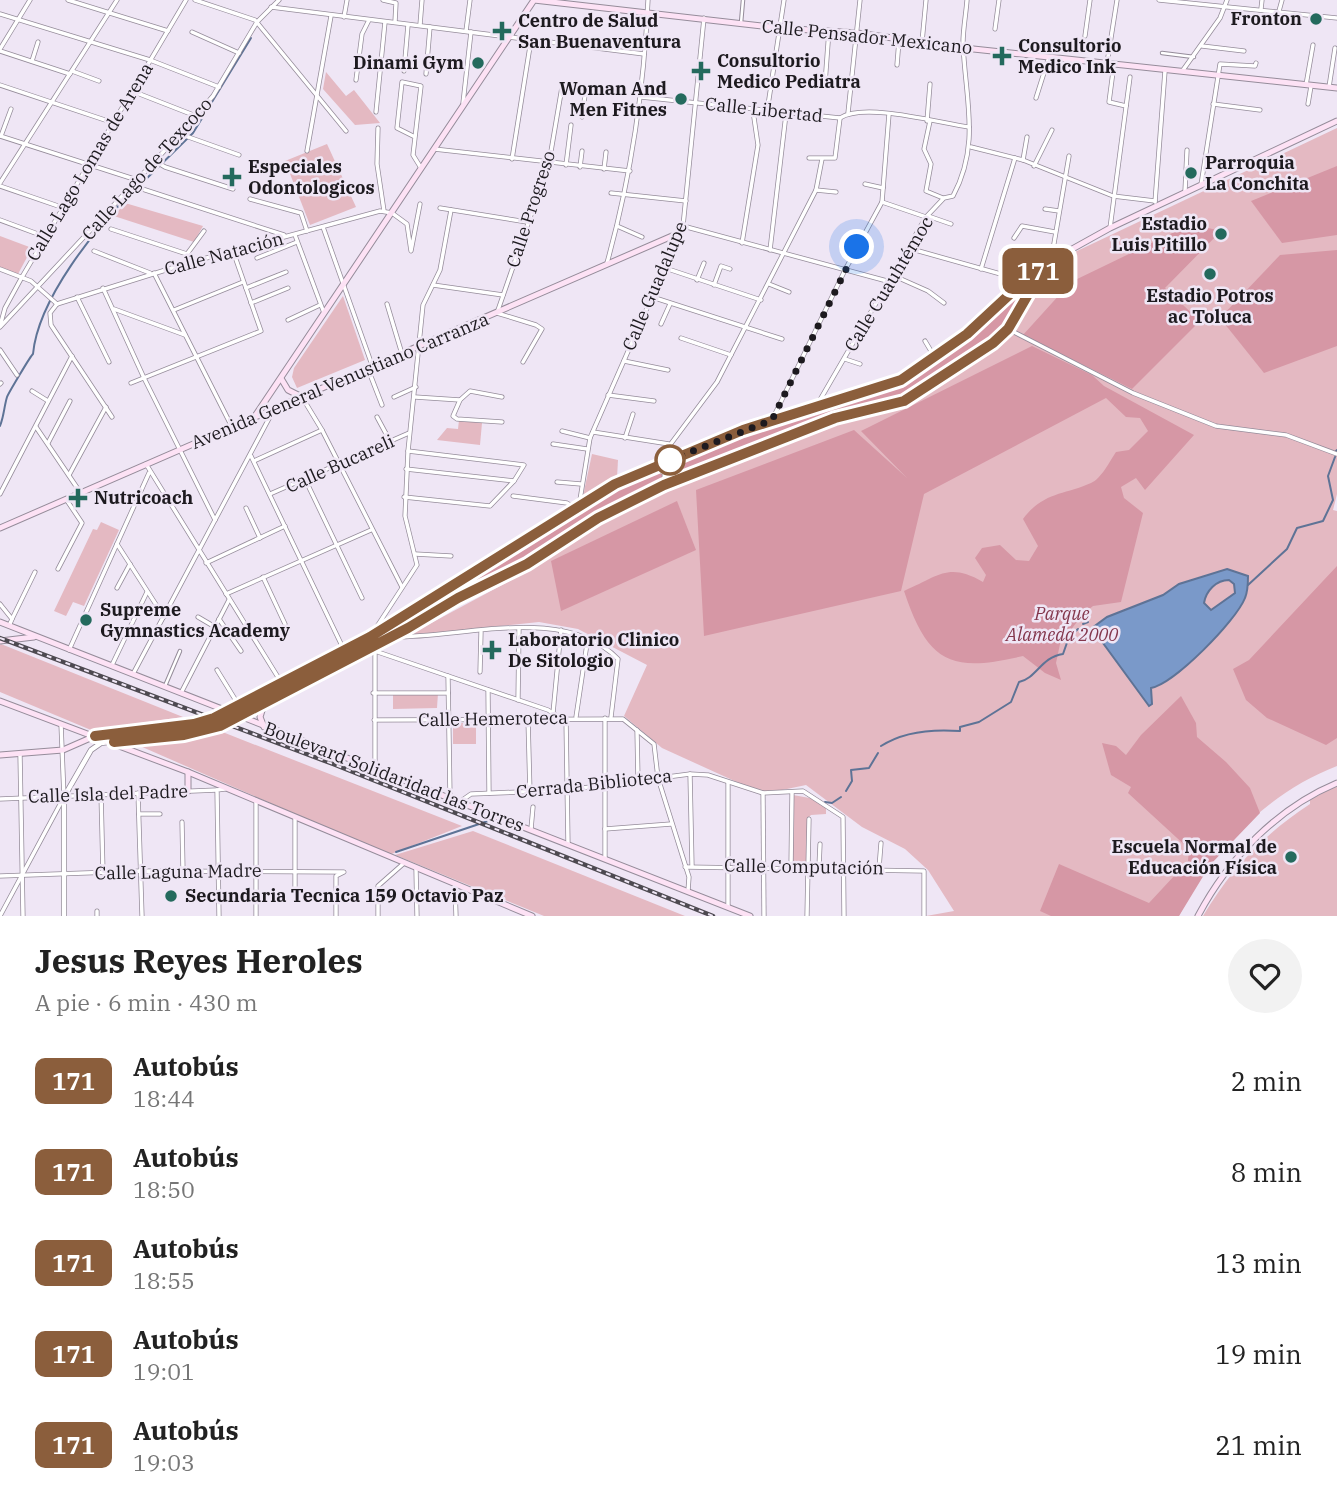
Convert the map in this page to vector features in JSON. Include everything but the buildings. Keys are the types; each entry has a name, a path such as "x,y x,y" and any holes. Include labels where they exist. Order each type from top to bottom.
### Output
{"main road":[{"name":"Calle Pensador Mexicano","path":"534,0 857,33 964,48 1337,88"},
{"path":"253,419 282,380 534,0"},
{"path":"0,755 63,750 95,736 201,723 239,706 370,637 615,484 772,420 889,385 935,358 967,334 1024,281 1051,262 1155,205 1185,194 1337,121"},
{"name":"Avenida General Venustiano Carranza","path":"0,528 679,233"},
{"path":"114,742 199,733 239,717 329,669 372,650 458,598 527,564 598,518 664,485 844,415 900,403 993,343 1008,329 1041,274 1039,271"},
{"path":"282,380 288,390 302,397"},
{"name":"Boulevard Solidaridad las Torres","path":"0,622 264,727 450,796 750,916"},
{"path":"0,641 37,637"},
{"path":"1,701 188,772 531,916"},
{"path":"264,727 260,717 265,704"},
{"path":"188,772 188,791"},
{"path":"1198,916 1223,874 1261,833 1299,804 1337,783"}],"street":[{"path":"30,0 0,50 99,81"},
{"path":"68,0 168,31"},
{"path":"64,208 0,184 117,0"},
{"name":"Calle Lago Lomas de Arena","path":"0,327 2,307 91,163 186,0"},
{"path":"195,0 257,22 346,131"},
{"name":"Calle Lago de Texcoco","path":"0,327 40,288 133,187 135,180 159,164 219,87 257,22 279,0"},
{"path":"344,17 347,0"},
{"path":"383,0 393,1 396,5 395,23"},
{"path":"420,25 422,0"},
{"path":"463,106 470,0"},
{"path":"606,266 630,171 645,54 648,0"},
{"path":"741,23 743,0"},
{"path":"767,112 784,0"},
{"path":"848,113 860,0"},
{"path":"922,43 926,0"},
{"name":"Calle Cuauhtémoc","path":"816,407 927,216 944,198 955,194 971,147 964,48 967,0"},
{"path":"995,29 999,0"},
{"path":"1085,36 1090,0"},
{"path":"1117,0 1109,102 1126,106"},
{"path":"1159,0 1227,3 1337,18"},
{"path":"1261,9 1262,0"},
{"path":"1279,11 1282,0"},
{"path":"1182,72 1202,46 1227,3"},
{"path":"271,7 645,54"},
{"path":"0,14 150,60 219,87"},
{"path":"307,151 331,15"},
{"name":"Calle Guadalupe","path":"577,507 590,438 683,226 704,18"},
{"path":"356,80 362,34 369,20"},
{"path":"376,112 385,22"},
{"path":"404,71 408,24"},
{"path":"426,74 430,27"},
{"path":"825,84 829,30"},
{"path":"192,32 239,53"},
{"path":"512,159 531,40"},
{"path":"897,65 899,40"},
{"path":"32,61 38,42"},
{"path":"1308,104 1313,45"},
{"path":"1202,46 1244,51"},
{"path":"1329,88 1335,48"},
{"path":"1162,54 1194,57"},
{"path":"1036,98 1049,57"},
{"path":"1200,187 1220,64 1255,65"},
{"path":"971,147 1023,160 1113,196 1155,205 1166,70"},
{"path":"1110,228 1130,77"},
{"path":"415,137 396,127 400,84 420,85 414,158 421,168"},
{"path":"930,84 924,149 931,164 926,191 944,198"},
{"path":"0,85 114,123"},
{"name":"Calle Progreso","path":"497,313 549,163 561,88 586,88 582,117"},
{"path":"132,91 196,116"},
{"name":"Calle Libertad","path":"640,97 753,111 840,118 848,113 889,114 969,127"},
{"path":"1213,104 1260,110"},
{"path":"11,109 0,136 82,164 91,163 135,180"},
{"path":"742,243 758,145 753,111"},
{"path":"770,250 786,114"},
{"path":"772,420 881,202 889,114"},
{"path":"809,158 836,156 840,118"},
{"path":"566,165 571,124"},
{"path":"379,128 377,164 384,211"},
{"path":"1034,166 1052,130"},
{"path":"181,135 239,155"},
{"path":"1023,160 1027,137"},
{"path":"434,149 630,171"},
{"path":"1185,194 1187,150"},
{"path":"580,167 582,151"},
{"path":"604,169 606,152"},
{"path":"1051,262 1069,156"},
{"path":"981,269 1015,158"},
{"path":"664,485 663,470 653,468 711,391 746,328 816,190 822,159"},
{"path":"159,164 233,189"},
{"path":"864,184 883,188"},
{"path":"133,187 287,236"},
{"path":"816,190 836,192"},
{"path":"611,193 686,201"},
{"path":"250,199 301,213 307,231"},
{"path":"881,202 951,224"},
{"path":"392,213 408,225 409,250 412,247 419,204"},
{"path":"440,208 528,222"},
{"path":"370,637 417,565 405,521 409,433 424,301 441,266 451,209"},
{"path":"1045,209 1059,211"},
{"name":"Calle Natación","path":"55,302 287,236 384,211 392,213"},
{"path":"0,220 46,237"},
{"path":"617,226 642,237"},
{"path":"683,226 887,281"},
{"path":"1014,238 1022,226 1055,232"},
{"path":"322,227 382,405"},
{"path":"111,229 187,254"},
{"path":"188,263 187,254 204,231"},
{"path":"295,235 324,315"},
{"path":"257,258 297,242"},
{"path":"908,248 1024,281"},
{"path":"94,251 152,273 233,428"},
{"path":"131,383 260,331 233,251"},
{"path":"697,280 704,263"},
{"path":"714,285 721,266 730,269"},
{"path":"665,268 761,300"},
{"path":"0,269 22,277 40,288 55,302 49,322 112,417"},
{"path":"246,288 285,272"},
{"path":"892,275 928,290 944,303"},
{"path":"173,310 243,282"},
{"path":"433,285 503,295"},
{"path":"769,285 789,292"},
{"path":"103,288 179,451 216,520"},
{"path":"251,303 288,288"},
{"path":"77,296 109,362"},
{"path":"652,297 782,339"},
{"path":"387,304 402,354"},
{"path":"661,324 670,304"},
{"path":"289,320 320,305"},
{"path":"112,308 185,335"},
{"path":"497,313 536,325 542,330 523,362"},
{"path":"1008,329 1133,393 1216,426 1286,435 1337,454"},
{"path":"681,338 731,355"},
{"path":"925,341 935,358"},
{"path":"0,350 17,375"},
{"path":"0,494 72,356"},
{"path":"844,359 860,364"},
{"path":"624,361 668,370"},
{"path":"394,397 416,387"},
{"path":"32,391 48,402"},
{"path":"502,397 471,391 460,400 454,418 502,422"},
{"path":"608,395 654,401"},
{"path":"302,397 322,430 402,587"},
{"path":"415,397 460,400"},
{"path":"47,443 70,401"},
{"path":"69,475 106,407"},
{"path":"133,674 273,411"},
{"path":"625,438 633,414"},
{"path":"377,417 390,441"},
{"path":"36,427 80,493"},
{"path":"254,461 322,430"},
{"path":"562,431 590,438"},
{"path":"593,432 669,444"},
{"name":"Calle Bucareli","path":"270,495 409,433"},
{"path":"553,444 587,449"},
{"path":"404,497 488,506 514,481 524,465 408,451"},
{"path":"251,456 344,650"},
{"path":"671,459 673,471 687,475"},
{"path":"146,464 281,682"},
{"path":"406,469 514,481"},
{"path":"69,650 150,472"},
{"path":"305,479 362,598"},
{"path":"557,482 581,484"},
{"path":"513,496 567,503 577,507"},
{"path":"58,569 82,523 65,499"},
{"path":"246,508 260,538"},
{"path":"206,563 285,526"},
{"path":"226,594 372,529"},
{"path":"117,544 164,617"},
{"path":"415,554 451,556"},
{"path":"117,588 130,564"},
{"path":"9,626 35,572"},
{"path":"263,577 285,624"},
{"path":"112,666 147,592"},
{"path":"181,693 229,600"},
{"path":"0,604 12,620"},
{"path":"198,617 215,626"},
{"path":"403,617 408,628"},
{"path":"219,619 241,651"},
{"path":"391,637 519,629 561,630 587,637 618,660 611,718 623,719 654,744 658,778 685,867 688,891"},
{"path":"519,629 519,700"},
{"path":"553,713 561,630"},
{"path":"480,672 481,632"},
{"path":"576,717 587,637"},
{"path":"374,769 372,650 519,700 560,718"},
{"path":"164,686 180,651"},
{"path":"322,660 329,669"},
{"path":"217,670 239,706"},
{"path":"448,676 450,796"},
{"path":"488,690 489,793"},
{"path":"373,693 449,693"},
{"path":"566,718 568,844"},
{"path":"605,718 605,859"},
{"name":"Calle Hemeroteca","path":"374,720 611,718"},
{"path":"528,719 530,793"},
{"path":"61,724 64,916"},
{"path":"638,729 638,780"},
{"path":"0,916 91,750 101,743 114,742"},
{"path":"20,754 23,916"},
{"path":"690,774 692,866"},
{"name":"Cerrada Biblioteca","path":"461,801 468,795 567,790 690,774 708,775 739,783 763,793"},
{"path":"728,782 728,907"},
{"name":"Calle Isla del Padre","path":"0,799 226,789"},
{"path":"217,790 219,916"},
{"path":"764,916 763,793 802,790 809,797 822,800 842,815 844,916"},
{"path":"791,867 792,791"},
{"path":"138,793 142,916"},
{"path":"101,794 103,873"},
{"path":"256,800 256,916"},
{"path":"531,829 533,807"},
{"path":"139,814 160,814"},
{"path":"295,817 295,892"},
{"path":"807,916 809,819"},
{"path":"182,822 183,871"},
{"path":"606,829 671,824"},
{"path":"879,868 881,843"},
{"path":"820,844 820,867"},
{"path":"377,916 378,886 403,864"},
{"name":"Calle Computación","path":"685,867 844,867 924,871 924,916"},
{"path":"416,869 417,916"},
{"name":"Calle Laguna Madre","path":"0,876 183,871 345,873 336,876 336,916"},
{"path":"455,885 456,916"}],"green space":[{"path":"326,72 346,96 354,90 380,123 355,125 323,89"},
{"name":"Parque Alameda 2000","path":"1337,128 1337,494 1333,510 1337,511 1337,766 1311,777 1287,792 1244,826 1208,869 1179,916 926,916 954,911 928,870 905,849 862,827 806,785 763,794 662,748 624,716 647,665 578,629 539,622 407,636 532,569 599,520 676,483 839,420 901,405 950,369 991,347 1014,326 1058,260"},
{"path":"327,144 356,207 310,225 285,161"},
{"path":"1337,166 1337,235 1282,243 1251,201"},
{"path":"125,203 203,226 194,242 114,216"},
{"path":"1191,224 1221,231 1165,288 1200,321 1132,389 1023,335 1071,282"},
{"path":"0,236 32,248 18,274 0,268"},
{"path":"1337,250 1337,346 1264,373 1220,318 1280,255"},
{"path":"1033,281 1002,331 905,393 758,442 633,494 590,517 540,551 460,590 387,632 566,519 662,466 671,466 774,424 904,383"},
{"path":"343,296 365,360 297,388 292,377 294,368"},
{"path":"1032,346 1092,375 1104,386 1194,435 1145,490 1136,478 1121,487 1124,498 1143,513 1121,602 1093,606 1083,614 1060,644 1056,663 1061,680 1045,673 1023,656 977,663 960,662 945,657 933,648 922,634 904,591 935,576 952,572 983,582 986,575 975,558 982,548 1000,545 1016,560 1029,561 1038,546 1023,519 1031,510 1054,495 1095,481 1116,452 1129,450 1148,431 1140,418 1126,417 1106,398 924,494 901,591 704,636 696,490 854,430 907,478 861,431"},
{"path":"459,420 482,423 480,445 437,440 447,428 458,429"},
{"path":"592,454 618,460 617,478 583,496"},
{"path":"677,501 696,550 561,611 551,561"},
{"path":"101,522 119,530 84,606 73,602 66,616 54,611 93,529 97,530"},
{"path":"1337,566 1337,738 1326,745 1267,718 1246,700 1233,669 1249,660"},
{"path":"0,645 183,717 91,730 0,692"},
{"path":"438,693 437,708 393,709 393,695"},
{"path":"1181,696 1196,723 1197,737 1250,788 1260,813 1210,865 1179,916 1051,916 1040,911 1059,864 1149,903 1188,861 1189,849 1128,793 1131,787 1111,775 1102,743 1116,746 1126,755 1141,735"},
{"path":"453,723 476,723 476,744 453,744"},
{"path":"220,731 462,826 389,855 140,746"},
{"name":"Escuela Normal de Educación Física","path":"1337,785 1337,916 1203,916 1225,883 1263,840 1310,804 1310,800"},
{"path":"793,795 815,799 826,805 826,814 811,815 808,818 807,864 792,864"},
{"path":"473,831 685,916 544,916 395,855"}],"water":[{"path":"1227,569 1248,576 1245,598 1230,621 1188,664 1151,688 1152,704 1149,706 1092,628 1107,617 1163,595 1179,584","holes":["1224,580 1234,584 1235,593 1211,610 1204,603 1209,590 1216,584"]}],"waterway":[{"path":"139,186 193,133 251,38"},
{"path":"0,426 7,397 33,354 37,333 57,288 87,243 135,189"},
{"path":"1248,585 1287,549 1297,528 1323,521 1333,500 1328,476 1335,457"},
{"path":"1083,624 1088,622"},
{"path":"881,746 909,734 939,730 960,731 960,727 979,722 1011,702 1019,682 1049,659 1063,654 1069,637 1078,629"},
{"path":"846,791 852,781 851,770 869,768 878,753"},
{"path":"825,802 832,803 841,797"},
{"path":"396,852 491,820"}],"railway":[{"path":"0,638 333,764 713,916"}],"bus line":[{"name":"171","path":"95,736 201,723 239,706 370,637 615,484 743,430 889,385 914,373 967,334 1024,281 1041,272 1008,329 993,343 940,375 904,401 835,418 664,485 584,526 511,573 458,598 408,628 220,726 199,733 166,738 114,742"}],"place":[{"name":"Fronton","path":"1316,19"},
{"name":"Centro de Salud San Buenaventura","path":"502,31"},
{"name":"Consultorio Medico Ink","path":"1002,56"},
{"name":"Dinami Gym","path":"478,63"},
{"name":"Consultorio Medico Pediatra","path":"701,71"},
{"name":"Woman And Men Fitnes","path":"681,99"},
{"name":"Parroquia La Conchita","path":"1191,173"},
{"name":"Especiales Odontologicos","path":"232,177"},
{"name":"Estadio Luis Pitillo","path":"1221,234"},
{"name":"Estadio Potros ac Toluca","path":"1210,274"},
{"name":"Nutricoach","path":"78,498"},
{"name":"Supreme Gymnastics Academy","path":"86,620"},
{"name":"Laboratorio Clinico De Sitologio","path":"492,650"},
{"name":"Escuela Normal de Educación Física","path":"1291,857"},
{"name":"Secundaria Tecnica 159 Octavio Paz","path":"171,896"}],"route":[{"path":"670,460 772,420 857,247"}]}
